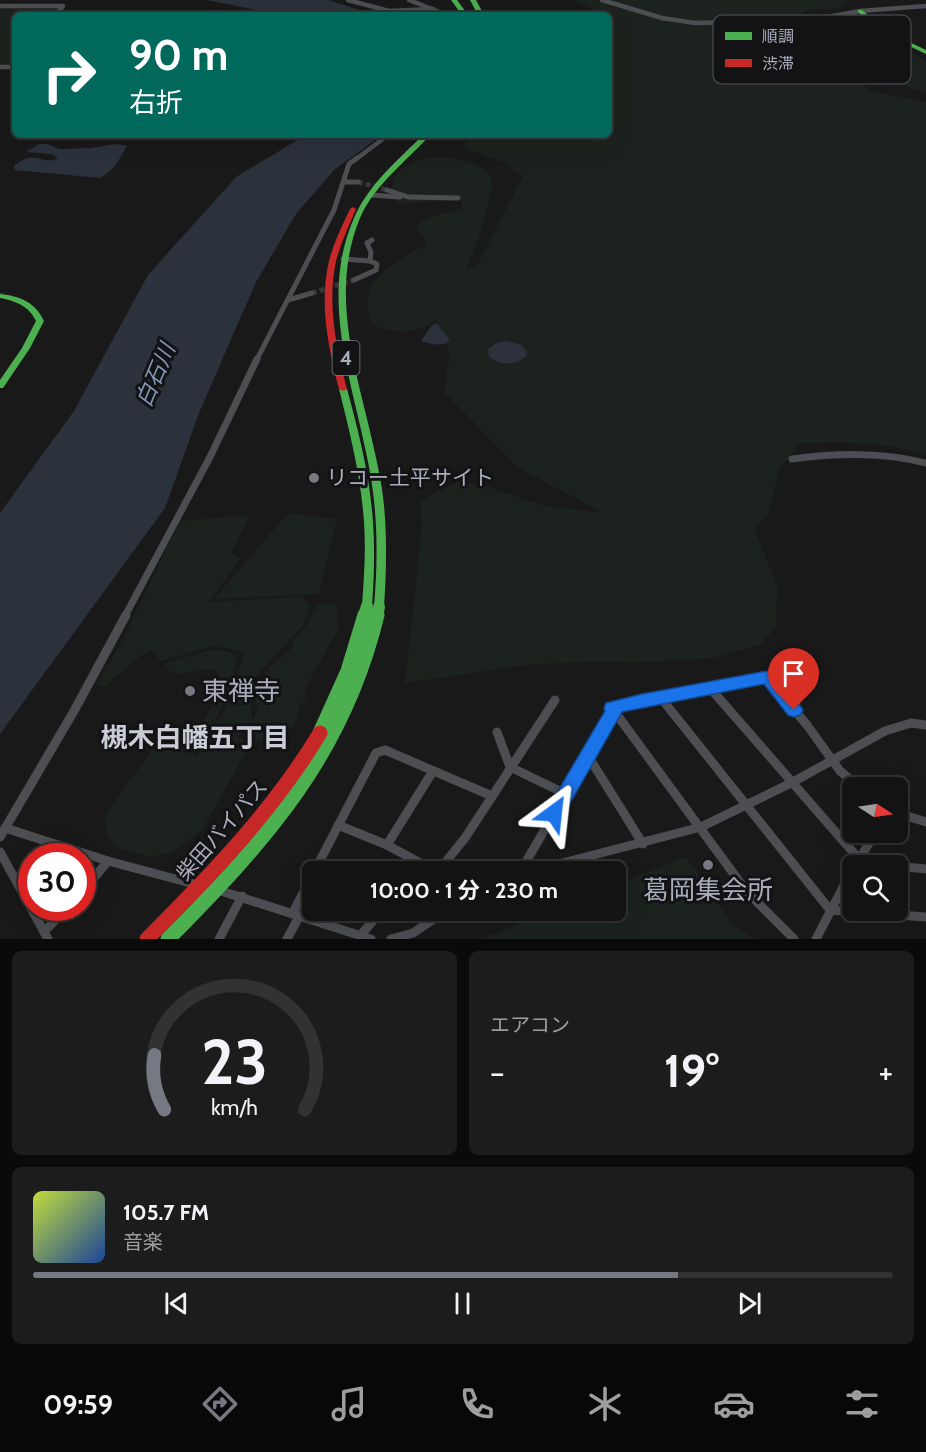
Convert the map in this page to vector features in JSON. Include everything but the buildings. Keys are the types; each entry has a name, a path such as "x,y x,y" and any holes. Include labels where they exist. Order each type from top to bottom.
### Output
{"main road":[{"path":"860,10 866,15"},
{"path":"911,45 926,52"},
{"name":"柴田バイパス","path":"147,939 231,853 297,772 326,723 348,675 373,606 369,507 356,435 332,343 327,307 328,284 339,239 356,204 378,175 415,138"},
{"name":"柴田バイパス","path":"168,939 248,855 284,810 324,754 357,688 371,642 373,606 383,544 379,493 341,329 339,283 343,259 357,218 371,195 393,168 424,138"},
{"path":"0,296 32,306 38,313 40,321 26,348 0,386"}],"street":[{"path":"348,0 389,11 433,9"},
{"path":"409,0 440,12"},
{"path":"602,0 668,20 713,23"},
{"path":"0,6 63,6 58,12"},
{"path":"836,15 860,10 926,6"},
{"path":"0,837 74,711 210,457 257,359 334,210 349,164 384,138"},
{"path":"344,182 358,182"},
{"path":"387,190 408,197"},
{"path":"371,195 458,198"},
{"path":"370,261 371,252 367,243 372,240"},
{"path":"343,259 370,261 377,264 376,270 354,280"},
{"path":"288,300 312,293"},
{"path":"792,459 844,454 875,454 926,463"},
{"path":"526,861 614,711 612,708 767,678 847,777"},
{"path":"710,688 793,782 851,855"},
{"path":"661,698 830,910 926,917"},
{"path":"448,861 555,700"},
{"path":"614,711 747,892 794,939"},
{"path":"573,861 701,827 793,782 885,731 911,723 926,724"},
{"path":"497,732 510,767 566,794"},
{"path":"320,861 376,753 386,750 492,796"},
{"path":"588,756 643,844"},
{"path":"387,845 433,771"},
{"path":"908,816 926,822"},
{"path":"338,825 387,845 417,861"},
{"path":"5,828 108,861 242,896 354,936 371,939"},
{"path":"0,852 46,935 57,921"},
{"path":"96,875 108,861"},
{"path":"908,867 926,869"},
{"path":"816,939 842,888"},
{"path":"219,939 242,896"},
{"path":"287,939 302,901"},
{"path":"354,936 370,921"},
{"path":"391,939 413,933 431,921"}],"shaded area":[{"path":"571,0 847,0 835,9 811,9 798,15 713,15 713,84 862,84 871,91 926,102 926,456 880,445 800,443 780,469 767,517 754,528 777,586 776,627 760,645 713,658 630,663 618,661 534,664 405,683 422,526 420,501 457,482 489,487 545,506 603,513 517,467 444,392 450,354 437,319 422,328 407,331 374,326 368,311 368,298 372,286 380,276 402,258 428,244 415,228 431,217 462,208 461,199 398,204 393,197 394,179 400,170 410,163 437,157 466,161 477,165 488,174 493,184 482,228 466,270 478,264 523,176 505,163 464,148 466,139 612,138 612,12 601,12"},
{"path":"0,6 60,6 56,12 12,12 12,65 0,65"},
{"path":"911,52 926,62 926,93 897,84 911,84"},
{"path":"288,513 337,519 319,594 214,599"},
{"path":"250,515 231,553 240,559 209,602 302,597 311,605 303,626 259,673 250,688 252,722 237,736 250,745 202,830 172,852 151,857 118,848 108,836 104,816 157,743 197,756 214,724 222,716 245,652 214,646 160,661 153,650 140,656 104,687 96,685 119,647 180,521"},
{"path":"319,604 336,605 339,628 307,685 305,691 307,696 298,709 294,725 285,734 269,741 245,736 258,710 253,694 270,667 295,645 291,643 304,629"},
{"path":"216,649 232,653 237,660 226,697 216,718 198,751 193,751 199,731 212,705 219,672 211,669 175,674 170,672 164,663"},
{"path":"686,857 733,925 756,939 481,939 526,921 626,921 626,881"}],"water":[{"path":"207,0 328,0 366,12 265,12"},
{"name":"白石川","path":"301,138 378,138 334,170 296,214 256,282 199,413 165,508 0,734 0,513 74,411 148,275 236,177"},
{"path":"39,144 48,144 59,149 116,144 127,146 113,168 100,178 15,170 14,166 28,158 53,160 58,158 51,154 26,152"},
{"path":"437,323 450,341 432,344 421,341 431,326"},
{"path":"506,341 522,345 527,353 526,356 517,362 507,364 497,362 489,356 488,349"}],"waterway":[{"path":"0,293 4,294"}],"tunnel":[{"path":"358,182 387,190"},
{"path":"312,293 354,280"}],"traffic: fast":[{"path":"454,0 463,12"},
{"path":"473,0 479,12"},
{"path":"860,11 865,15"},
{"path":"911,45 926,52"},
{"path":"379,607 381,519 374,467 346,342 342,312 342,281 346,249 363,206 388,174 424,138"},
{"path":"0,296 24,302 40,321 26,348 0,386"},
{"path":"343,389 357,444 366,496 370,549 367,606"},
{"path":"320,733 336,702 348,671 367,606"},
{"path":"168,939 245,858 292,800 313,769 332,737 354,691 379,607"}],"traffic: jam":[{"path":"343,389 331,334 330,279 340,239 353,209"},
{"path":"147,939 218,867 263,816 284,790 320,733"}],"place":[{"name":"リコー土平サイト","path":"314,478"},
{"name":"東禅寺","path":"190,691"},
{"name":"葛岡集会所","path":"708,865"}],"district":[{"name":"槻木白幡五丁目","path":"195,738"}],"route":[{"path":"554,813 602,733 614,711 612,708 642,700 767,678 794,710"}]}
